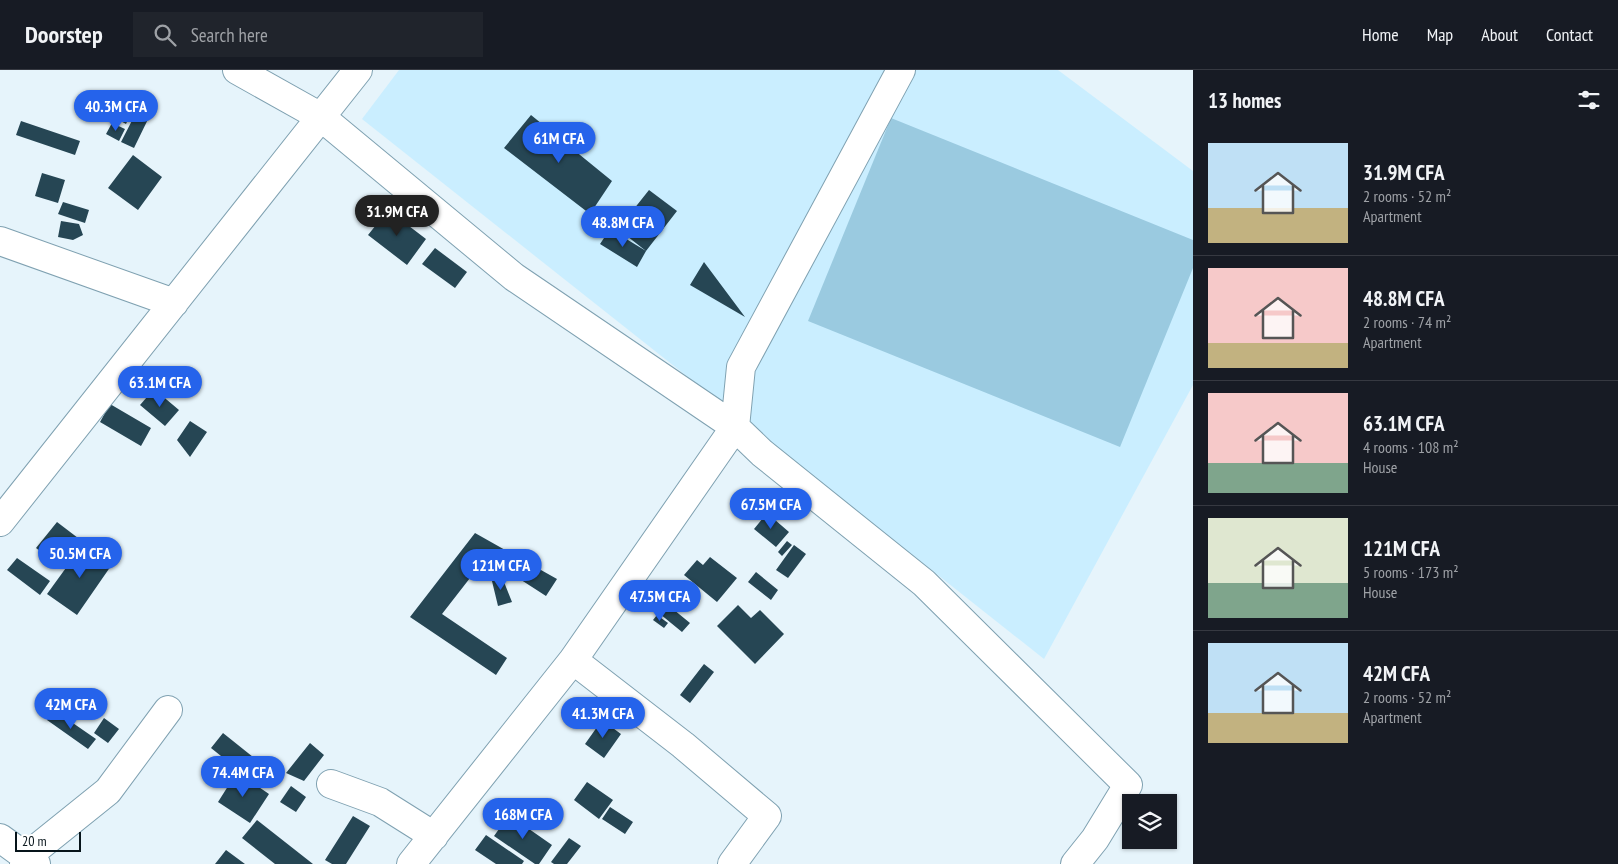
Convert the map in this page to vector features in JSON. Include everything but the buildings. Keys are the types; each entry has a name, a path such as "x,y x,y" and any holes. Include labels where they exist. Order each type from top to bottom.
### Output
{"street":[{"path":"237,70 321,118 514,277 735,427 762,453 924,583 1128,785 1095,839 1075,864"},
{"path":"0,522 358,70"},
{"path":"411,864 573,660 735,427 741,367 901,70"},
{"path":"0,241 174,303"},
{"path":"573,660 683,746 768,816 732,864"},
{"path":"0,838 29,862 108,791 168,710"},
{"path":"331,784 380,802 434,836"}],"shaded area":[{"path":"399,70 1058,70 1193,171 1193,385 1044,659 362,119"},
{"path":"891,118 1193,240 1193,268 1120,447 808,321"}]}
